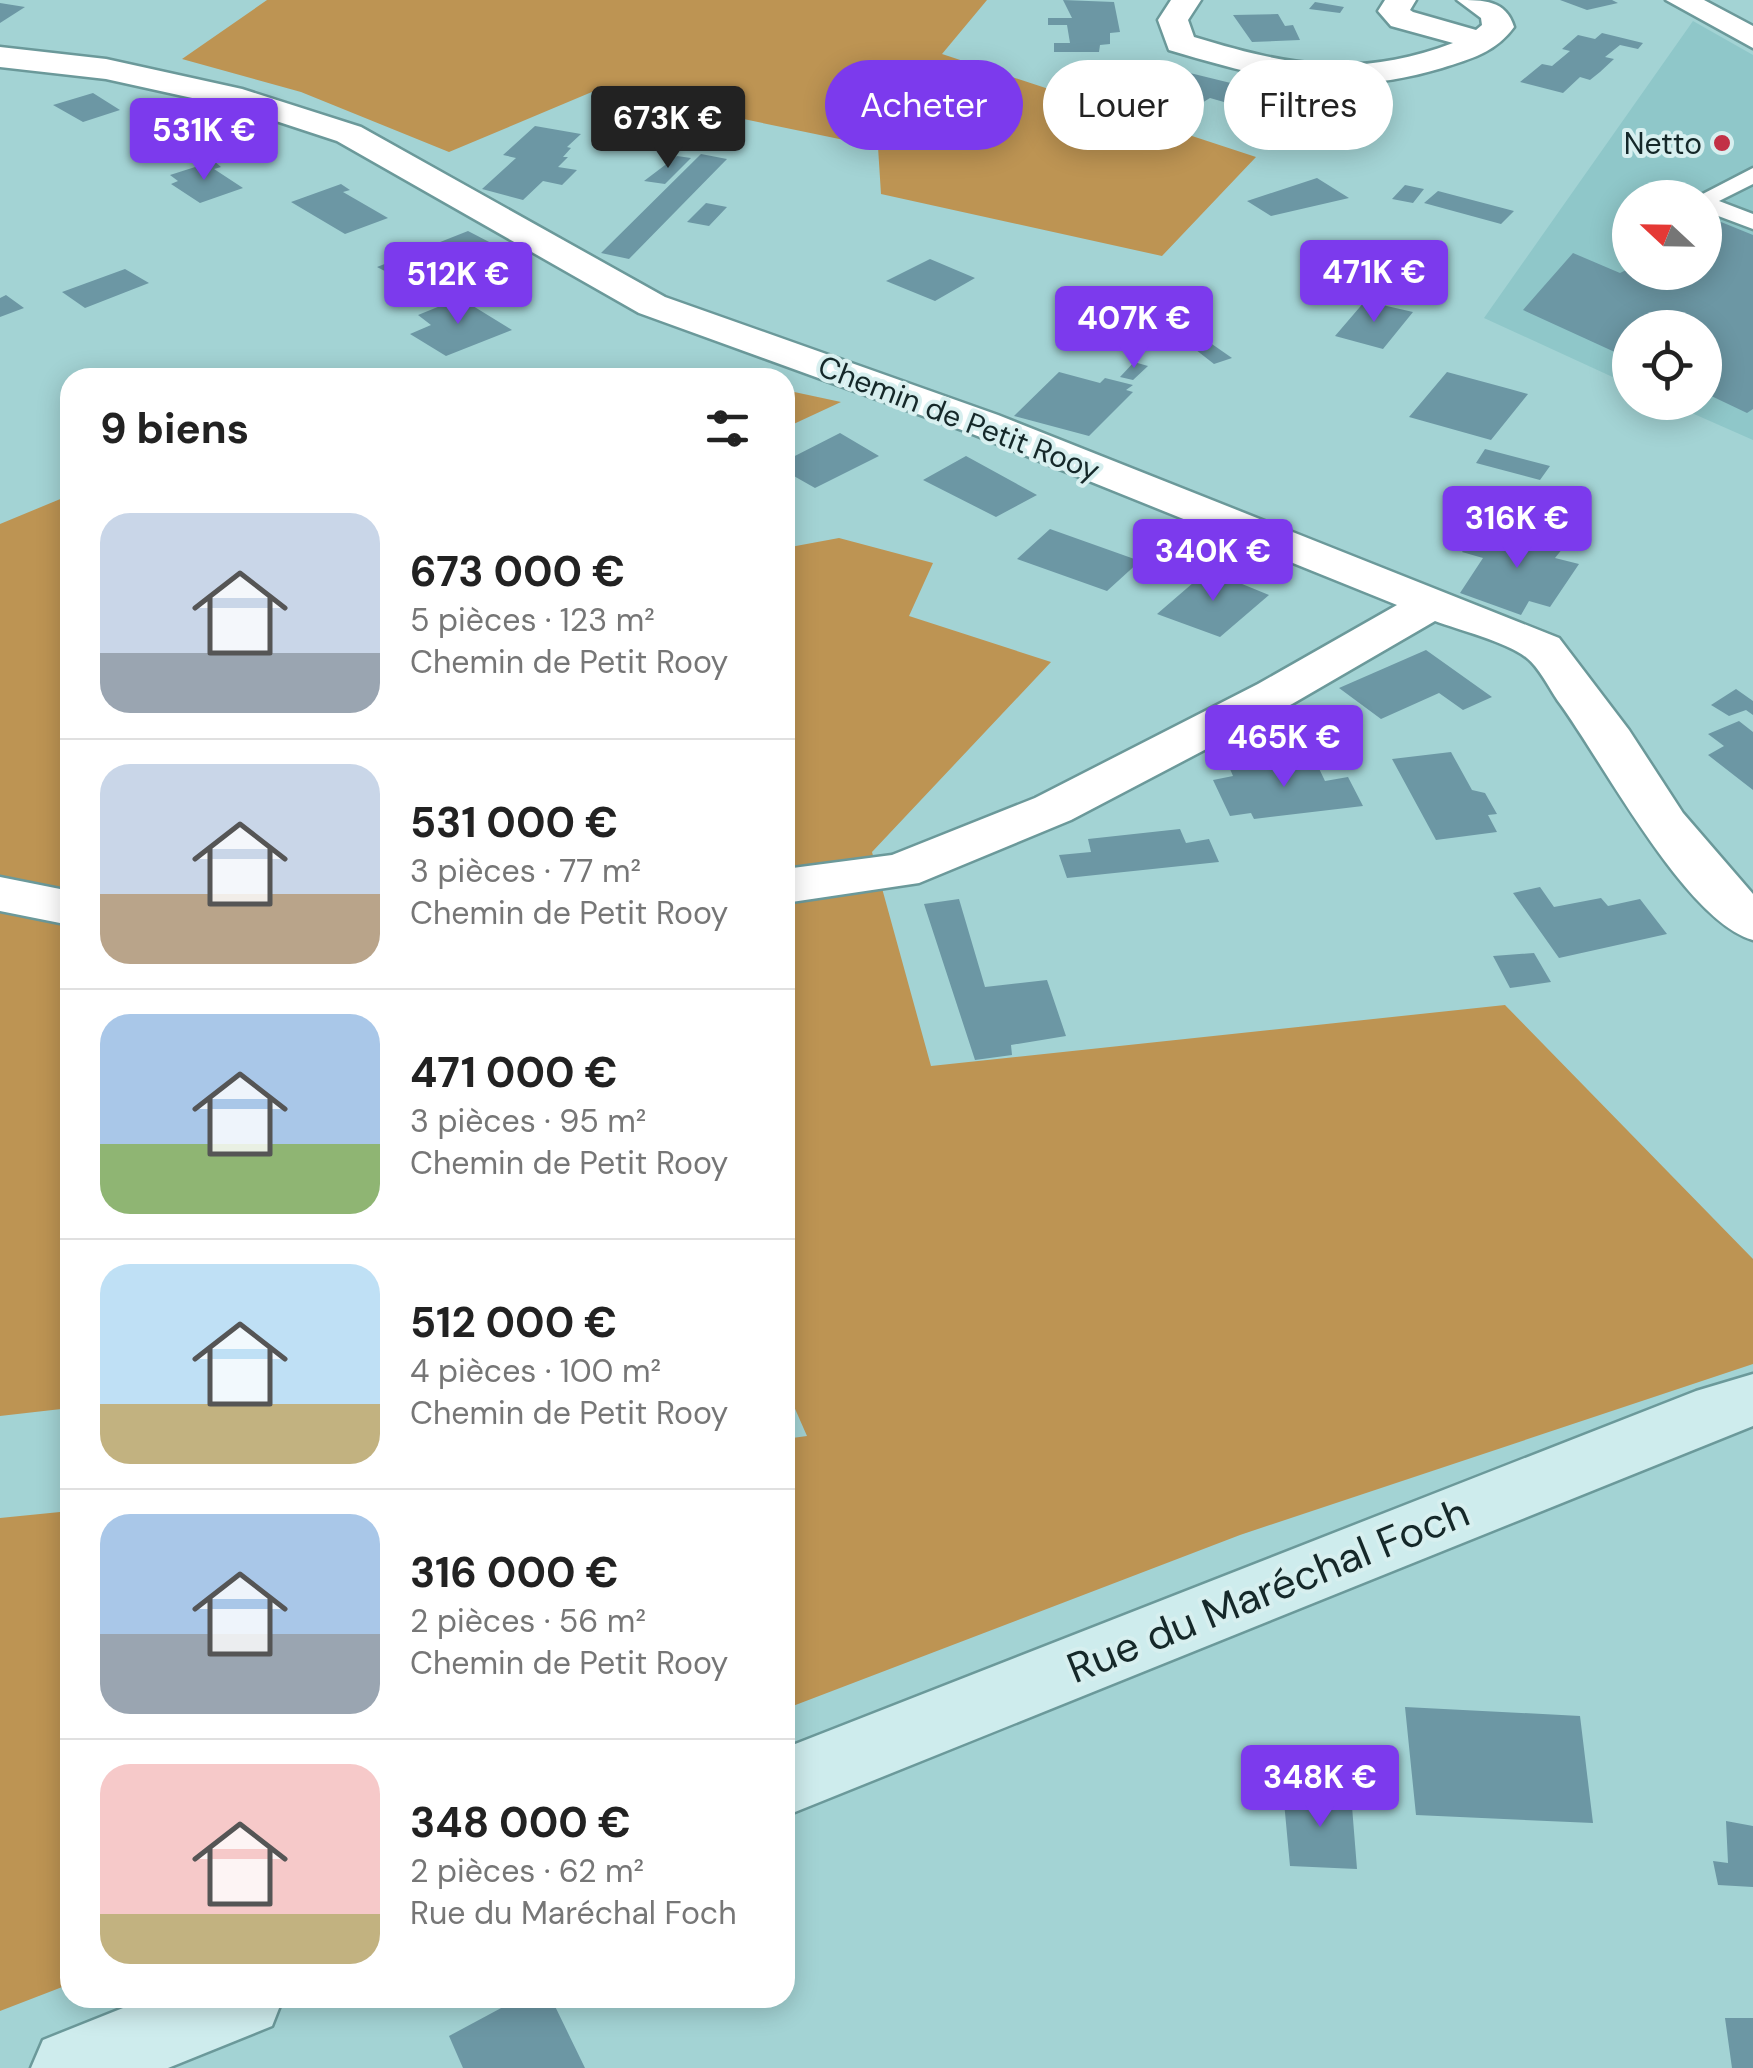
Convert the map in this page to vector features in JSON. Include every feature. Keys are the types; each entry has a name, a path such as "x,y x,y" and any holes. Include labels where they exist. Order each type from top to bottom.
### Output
{"main road":[{"name":"Rue du Maréchal Foch","path":"795,1778 1719,1410 1753,1400"},
{"path":"71,2068 219,2008"}],"street":[{"path":"1186,0 1173,20 1180,43 1247,64 1327,80 1410,69 1485,42 1498,28 1495,14 1472,0"},
{"path":"1401,0 1393,11 1402,19 1485,42"},
{"path":"1681,0 1753,39"},
{"name":"Chemin de Petit Rooy","path":"0,57 106,69 203,90 349,134 652,305 984,424 1544,648 1612,740 1665,824 1725,898 1753,922"},
{"path":"795,885 902,871 1054,809 1275,694 1431,604"},
{"path":"0,894 60,906"}],"lane":[{"path":"1722,192 1753,175"},
{"path":"1722,208 1753,222"}],"shaded area":[{"path":"267,0 987,0 942,54 960,60 825,60 825,136 599,89 449,152 301,92 182,59"},
{"path":"1693,21 1753,55 1753,440 1708,420 1722,420 1722,310 1612,310 1612,377 1484,318"},
{"path":"1023,81 1043,87 1043,150 1204,150 1204,140 1224,147 1224,150 1256,157 1162,256 881,194 878,150 1023,150"},
{"path":"795,392 841,402 795,423"},
{"path":"60,499 60,1409 0,1416 0,524"},
{"path":"839,538 933,563 909,616 1051,662 872,852 931,1066 1505,1005 1753,1259 1753,1364 1240,1535 795,1705 795,1438 807,1436 795,1409 795,546"},
{"path":"60,1512 60,1988 0,2011 0,1518"}],"building":[{"path":"1063,0 1114,2 1120,32 1110,33 1110,44 1100,45 1099,52 1054,52 1054,43 1070,43 1067,25 1048,25 1048,18 1072,18"},
{"path":"1560,0 1612,0 1618,3 1587,10"},
{"path":"1315,2 1344,7 1340,13 1309,9"},
{"path":"0,3 25,7 0,23"},
{"path":"1278,14 1285,26 1293,25 1300,40 1252,42 1233,15"},
{"path":"1602,33 1643,43 1638,49 1620,45 1605,57 1614,59 1600,72 1590,80 1580,77 1563,93 1520,82 1542,64 1552,66 1570,51 1562,49 1578,35 1595,39"},
{"path":"1204,76 1224,81 1224,102 1210,98 1204,102"},
{"path":"93,93 120,110 83,122 53,105"},
{"path":"535,126 581,134 567,147 571,148 563,157 568,157 558,167 577,170 562,185 543,181 523,200 482,189 516,158 503,155"},
{"path":"701,154 727,159 629,259 601,253"},
{"path":"677,156 691,158 665,184 644,181"},
{"path":"214,161 221,167 214,169 243,188 200,203 171,184 178,181 170,175"},
{"path":"1317,178 1349,198 1271,216 1247,201"},
{"path":"341,184 350,190 343,192 388,218 345,234 291,202"},
{"path":"1405,185 1424,189 1413,203 1392,199"},
{"path":"1438,191 1514,211 1501,224 1424,203"},
{"path":"706,203 727,207 709,226 687,222"},
{"path":"1722,222 1753,235 1753,409 1747,413 1722,401 1722,310 1612,310 1612,351 1523,310 1573,253 1612,270 1612,290 1722,290"},
{"path":"468,231 493,244 402,280 377,267"},
{"path":"930,259 975,278 935,301 886,281"},
{"path":"125,269 149,283 85,308 62,292"},
{"path":"6,295 24,308 0,317 0,298"},
{"path":"460,298 512,330 446,356 410,334 431,325 418,315"},
{"path":"1365,301 1413,312 1383,349 1335,336"},
{"path":"1209,342 1232,358 1214,364 1191,346"},
{"path":"1134,362 1148,366 1133,380 1120,377"},
{"path":"1059,372 1100,383 1105,378 1133,385 1126,390 1133,392 1089,436 1014,416"},
{"path":"1447,372 1528,394 1491,440 1409,417"},
{"path":"840,433 879,456 815,488 795,477 795,456"},
{"path":"1485,449 1550,466 1540,480 1476,463"},
{"path":"966,456 1037,495 996,517 923,480"},
{"path":"1532,523 1547,527 1538,540 1563,548 1555,558 1579,564 1550,607 1529,601 1521,615 1460,593 1483,558 1462,552 1475,534 1515,546"},
{"path":"1050,529 1140,561 1107,591 1017,559"},
{"path":"1208,570 1269,595 1220,637 1157,614"},
{"path":"1426,650 1492,697 1463,710 1439,693 1381,719 1339,688"},
{"path":"1736,689 1753,701 1753,715 1746,710 1729,716 1711,705"},
{"path":"1739,721 1753,732 1753,790 1708,755 1724,746 1708,734"},
{"path":"1451,752 1472,790 1485,793 1497,814 1488,815 1497,832 1436,840 1392,759"},
{"path":"1314,758 1325,781 1348,777 1363,806 1254,819 1251,813 1230,816 1213,780 1233,776 1230,769"},
{"path":"1180,829 1186,843 1209,839 1219,862 1067,878 1059,855 1091,852 1088,839"},
{"path":"1540,887 1554,907 1601,898 1608,906 1640,899 1667,934 1559,958 1513,893"},
{"path":"959,899 985,987 1047,980 1066,1036 1011,1045 1012,1055 975,1060 924,904"},
{"path":"1534,953 1551,982 1510,988 1493,956"},
{"path":"1405,1707 1580,1716 1593,1823 1416,1815"},
{"path":"1283,1791 1351,1794 1357,1869 1290,1866"},
{"path":"1726,1821 1753,1826 1753,1887 1718,1885 1713,1861 1728,1863"},
{"path":"501,2008 556,2008 585,2068 463,2068 449,2036"},
{"path":"1725,2018 1753,2018 1753,2068 1732,2068"}],"place":[{"name":"Netto","path":"1722,143"}]}
